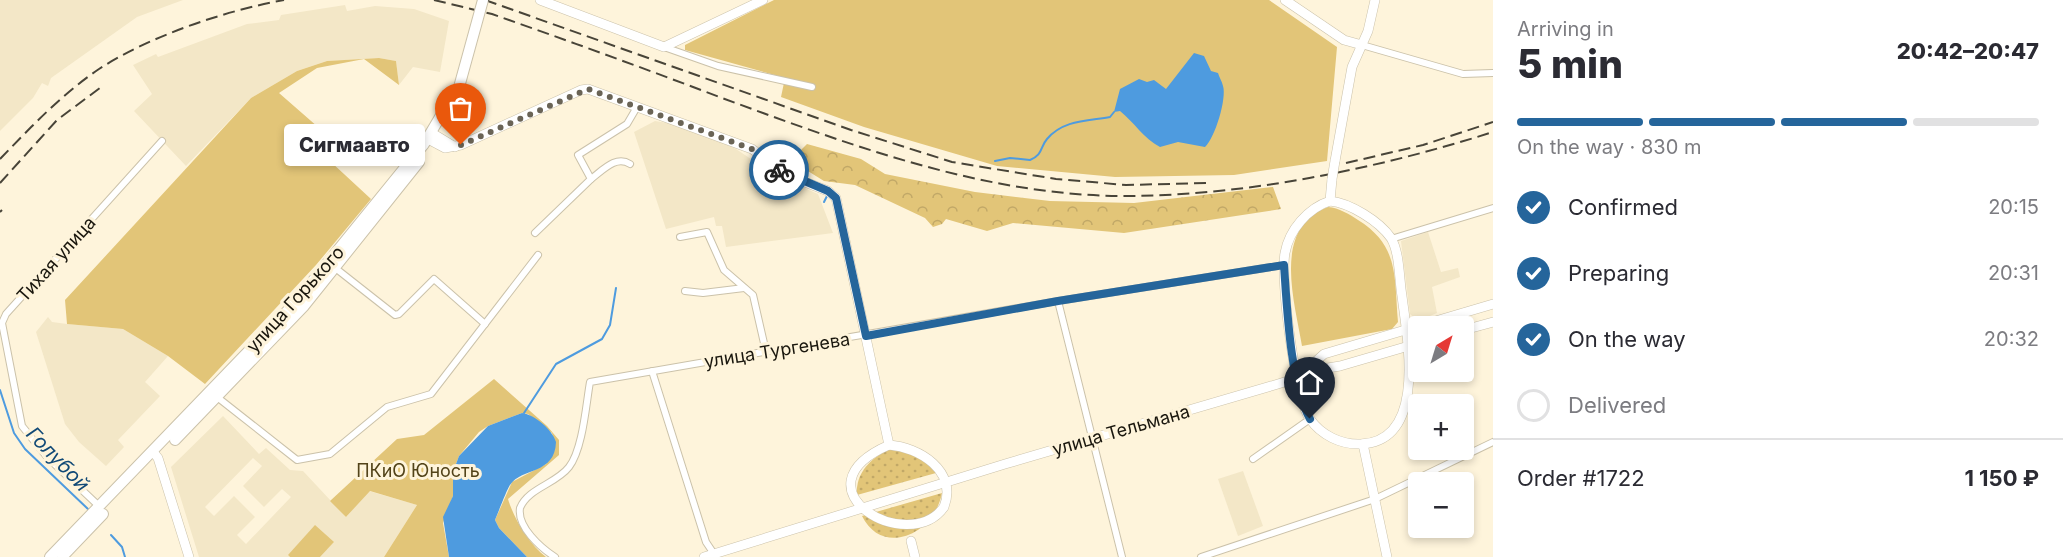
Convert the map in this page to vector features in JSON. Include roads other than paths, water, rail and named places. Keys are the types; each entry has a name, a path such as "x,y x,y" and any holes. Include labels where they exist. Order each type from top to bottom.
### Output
{"main road":[{"name":"улица Горького","path":"450,108 477,0"},
{"name":"улица Горького","path":"50,557 217,397 290,321 433,138 450,108 483,0"},
{"name":"улица Горького","path":"62,557 295,303 332,266"}],"street":[{"path":"540,0 718,66 812,87"},
{"path":"664,47 763,0"},
{"path":"1285,0 1344,40 1463,74 1493,73"},
{"path":"1330,201 1352,67 1362,45 1375,0"},
{"path":"433,138 445,148 455,147 581,90 596,91 752,149 787,175 828,191 836,198 890,445"},
{"path":"591,179 578,155 627,124 637,107"},
{"name":"Тихая улица","path":"100,507 47,457 22,426 1,332 2,323 14,305 162,141"},
{"path":"535,233 591,179 616,161 625,160 630,164"},
{"path":"1408,346 1397,260 1391,239 1370,220 1344,202 1330,201 1320,204 1294,230 1288,242 1284,265 1305,409 1310,419 1331,438 1363,444 1380,439 1394,427 1403,410 1410,382"},
{"path":"1391,239 1401,234 1493,208"},
{"path":"680,237 707,232 724,270 753,295 766,352"},
{"path":"217,397 297,460 330,454 387,406 421,399 431,394 538,255"},
{"name":"улица Тургенева","path":"555,557 528,532 522,522 520,508 527,497 562,474 572,463 590,382 1058,301 1284,265"},
{"path":"332,266 395,315 399,314 434,279 485,324"},
{"path":"685,291 703,292 744,288"},
{"path":"1058,301 1122,557"},
{"name":"улица Тельмана","path":"1301,375 1324,354 1493,304"},
{"path":"1474,327 1493,322"},
{"name":"улица Тельмана","path":"711,556 945,482 1301,375 1408,346"},
{"path":"652,371 711,556"},
{"path":"1253,459 1310,419"},
{"path":"1201,557 1216,555 1375,499 1493,442"},
{"path":"1363,444 1387,557"},
{"path":"861,525 852,494 857,472 874,453 890,445 904,446 922,453 938,469 945,482 947,497 944,510 919,537 896,544"},
{"path":"156,455 189,557"},
{"path":"915,557 919,537"}],"water":[{"path":"1194,53 1204,56 1211,71 1218,73 1223,84 1222,108 1216,127 1205,147 1178,142 1160,147 1149,140 1120,111 1114,112 1120,89 1139,79 1147,82 1154,80 1166,89"},
{"path":"522,413 542,423 551,432 556,442 550,460 515,479 510,485 495,520 499,528 527,557 449,557 443,517 453,496 453,472 459,456 488,426"}],"waterway":[{"path":"995,161 1010,158 1030,160 1037,156 1047,139 1060,128 1076,122 1110,117 1114,112"},
{"path":"824,202 827,196"},
{"path":"524,413 556,364 602,339 610,325 616,288"},
{"name":"Голубой","path":"0,390 14,433 25,449 89,510"},
{"name":"Голубой","path":"111,535 122,547 125,557"}],"railway":[{"path":"0,159 72,89 119,57 188,26 284,0"},
{"path":"434,0 492,14 821,134 871,150 973,178 1025,188 1077,194 1130,196 1221,191 1360,168 1493,132"},
{"path":"485,0 851,130 952,162 1056,179 1126,185 1206,183"},
{"path":"0,183 57,120 104,85"},
{"path":"1346,163 1423,145 1493,122"}],"place":[{"name":"Сигмаавто","path":"461,145"}],"park label":[{"name":"ПКиО Юность","path":"418,470"}]}
